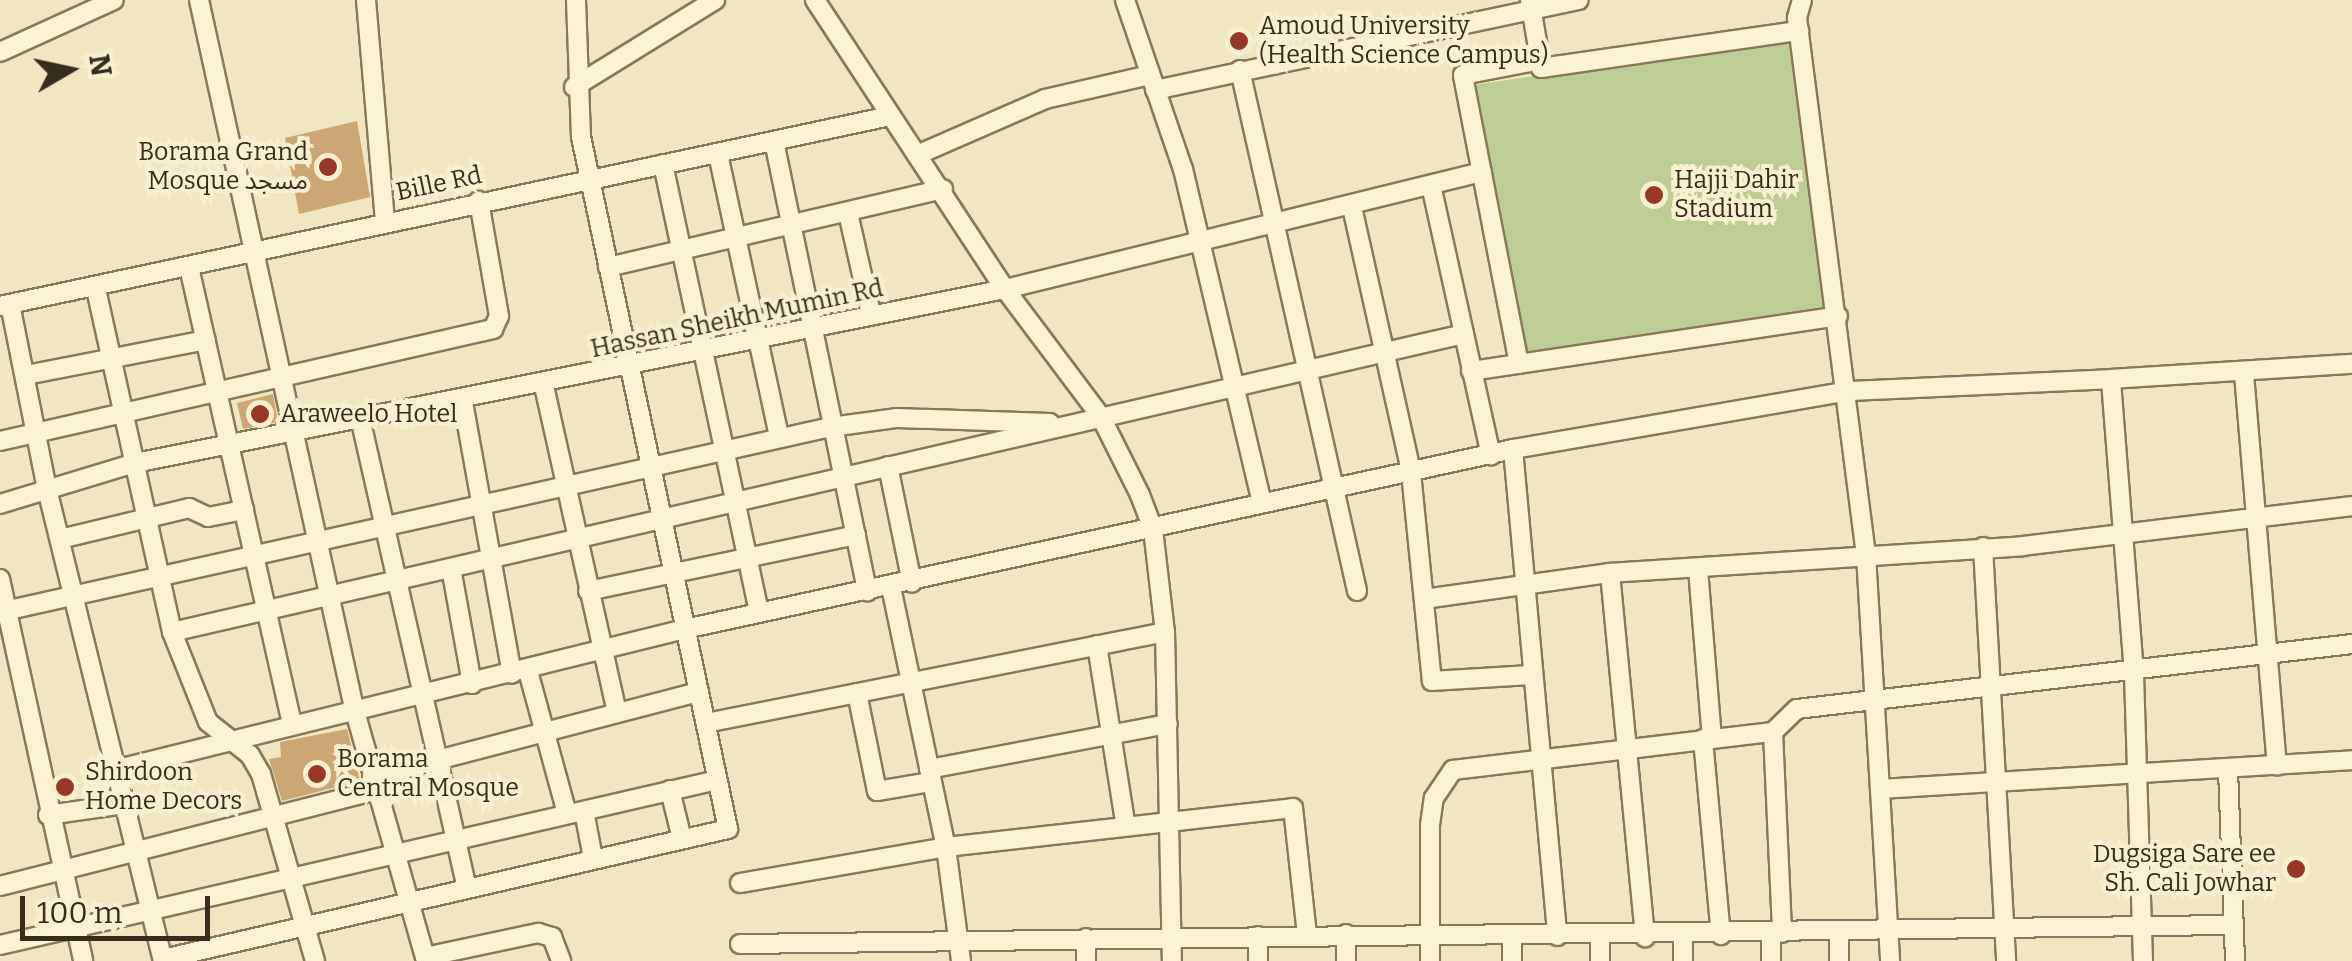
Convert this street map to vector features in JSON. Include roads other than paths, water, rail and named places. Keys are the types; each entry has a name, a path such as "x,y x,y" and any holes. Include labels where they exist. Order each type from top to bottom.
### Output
{"street":[{"path":"0,52 114,0"},
{"path":"200,0 258,250 316,542 419,960 538,933 552,937 561,961"},
{"path":"366,0 386,220"},
{"path":"5,305 26,375 47,489 163,960 304,922 728,829 588,178 574,87 576,0"},
{"path":"574,87 715,0"},
{"path":"816,0 1005,289 1102,417 1153,529 1165,632 1172,961"},
{"path":"1125,0 1202,244 1262,503"},
{"path":"918,155 1046,99 1240,70 1530,3 1579,0"},
{"path":"1802,0 1799,31 1866,555 1890,961"},
{"path":"1530,3 1541,68 1799,31"},
{"path":"1519,364 1463,74 1540,60"},
{"path":"1240,70 1357,591"},
{"name":"Bille Rd","path":"5,305 96,289 386,220 890,116"},
{"path":"774,140 867,592"},
{"path":"718,154 778,437"},
{"path":"663,164 760,612"},
{"name":"Hassan Sheikh Mumin Rd","path":"0,504 135,463 544,386 870,314 1005,289 1274,227 1482,172"},
{"path":"1431,185 1490,454"},
{"path":"608,267 684,253 942,190"},
{"path":"0,441 498,326 479,202"},
{"path":"1352,206 1411,472 1436,686 1530,675"},
{"path":"848,213 870,314"},
{"path":"190,266 292,723"},
{"path":"96,289 135,463 154,578 208,722 223,740 250,754 274,817 315,961"},
{"path":"1471,372 1838,316"},
{"path":"172,632 1102,417 1306,366 1464,334"},
{"path":"26,375 206,340"},
{"path":"114,770 292,723 472,684 760,612 912,583 1513,449 1848,391 2244,374 2352,364 2352,373"},
{"path":"2244,374 2278,766"},
{"path":"2111,379 2134,673 2144,961"},
{"path":"544,386 563,486 617,713"},
{"path":"463,402 492,558 520,672 594,858"},
{"path":"3,612 830,427 897,418 1070,424"},
{"path":"360,422 434,761 467,887"},
{"path":"1513,449 1530,675 1542,758 1557,936"},
{"path":"888,466 912,583"},
{"path":"1424,599 1610,573 2124,536 2352,506"},
{"path":"60,539 189,508 208,517 244,510"},
{"path":"588,591 856,535"},
{"path":"1983,548 1999,781 2006,961"},
{"path":"451,568 472,684"},
{"path":"1698,569 1720,935"},
{"path":"1610,573 1645,937"},
{"path":"0,579 3,612 60,874 84,961"},
{"path":"891,587 946,846 961,951"},
{"path":"706,723 1165,632"},
{"path":"1430,961 1430,825 1443,780 1472,764 1773,732 1797,709 2134,673 2352,644"},
{"path":"1098,645 1124,822"},
{"path":"0,886 60,874 274,817 434,761 699,692"},
{"path":"857,694 878,791 1111,734 1168,724"},
{"path":"1771,961 1776,933 1773,732"},
{"path":"1881,790 2352,760"},
{"path":"2228,769 2235,961"},
{"path":"0,945 454,836 717,780"},
{"path":"670,790 682,839"},
{"path":"48,815 124,804"},
{"path":"740,883 946,846 1124,822 1298,810 1307,934"},
{"path":"740,944 886,952 961,951 1086,938 1172,935 1683,937 2005,924 2234,925"},
{"path":"1838,930 1839,961"},
{"path":"1346,934 1346,961"},
{"path":"1512,935 1512,961"},
{"path":"1258,936 1258,961"},
{"path":"1600,936 1600,961"},
{"path":"1683,937 1683,961"},
{"path":"1086,938 1086,961"}],"place":[{"name":"Amoud University (Health Science Campus)","path":"1239,41"},
{"name":"Borama Grand Mosque مسجد","path":"328,167"},
{"name":"Hajji Dahir Stadium","path":"1654,195"},
{"name":"Araweelo Hotel","path":"260,414"},
{"name":"Borama Central Mosque","path":"317,774"},
{"name":"Shirdoon Home Decors","path":"65,787"},
{"name":"Dugsiga Sare ee Sh. Cali Jowhar","path":"2296,869"}]}
